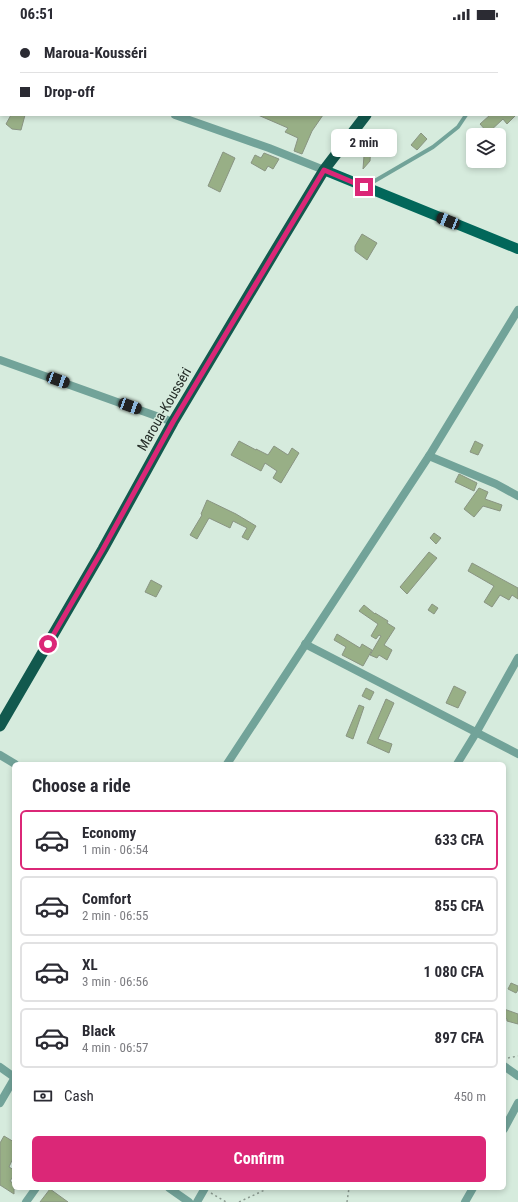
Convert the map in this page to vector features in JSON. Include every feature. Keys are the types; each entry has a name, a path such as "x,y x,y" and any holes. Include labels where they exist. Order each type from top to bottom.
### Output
{"highway":[{"name":"Maroua-Kousséri","path":"0,726 103,549 173,422 324,170 365,116"}],"main road":[{"path":"324,170 518,249"}],"street":[{"path":"178,116 268,148 324,170"},
{"path":"228,762 429,456 518,310"},
{"path":"0,360 173,422"},
{"path":"429,456 496,484 518,496"},
{"path":"305,644 518,754"},
{"path":"458,762 518,658"},
{"path":"0,755 12,762"},
{"path":"0,1067 12,1076"},
{"path":"506,1067 518,1076"},
{"path":"0,1103 12,1082"},
{"path":"506,1125 518,1103"},
{"path":"26,1202 35,1190"},
{"path":"172,1190 189,1202"},
{"path":"197,1202 204,1190"},
{"path":"465,1202 472,1190"}],"lane":[{"path":"364,187 433,148 458,127 465,116"}],"path":[{"path":"506,1059 518,1056"},
{"path":"207,1190 226,1202"},
{"path":"239,1202 265,1190"},
{"path":"347,1202 349,1190"}],"building":[{"path":"10,116 25,116 21,130 12,129 6,124"},
{"path":"260,116 322,116 312,131 302,154 294,151 298,138 285,132 288,128"},
{"path":"489,116 515,116 507,124 503,119 493,128 484,128 480,124"},
{"path":"421,133 427,139 417,150 411,145"},
{"path":"365,142 371,143 370,161 363,169"},
{"path":"223,152 235,158 220,192 208,186"},
{"path":"264,153 279,159 273,169 268,166 265,171 251,163 255,155 261,158"},
{"path":"362,234 377,243 367,260 355,251 355,246"},
{"path":"239,441 268,455 274,446 288,455 292,448 299,453 281,483 273,478 277,471 265,463 261,471 231,455"},
{"path":"475,441 483,445 478,455 470,452"},
{"path":"459,474 477,483 474,491 455,482"},
{"path":"479,488 488,492 485,499 502,505 500,511 483,506 474,517 464,509"},
{"path":"207,500 236,514 256,526 248,540 242,537 247,528 233,521 230,528 209,518 197,539 190,535 202,515 201,514"},
{"path":"434,533 441,538 436,544 430,538"},
{"path":"429,552 437,558 407,594 400,587"},
{"path":"472,563 518,588 518,599 512,595 509,600 500,595 492,607 484,602 494,586 468,571"},
{"path":"151,580 162,586 156,597 145,592"},
{"path":"432,604 438,608 434,614 428,610"},
{"path":"364,605 375,614 388,621 387,623 395,628 384,645 392,650 387,660 379,655 377,658 370,655 381,636 379,635 376,639 371,636 378,624 359,611"},
{"path":"337,634 360,648 362,644 372,650 363,666 342,655 346,647 334,640"},
{"path":"454,686 466,692 458,708 446,703"},
{"path":"366,688 374,692 370,700 362,696"},
{"path":"386,699 394,703 378,739 392,744 389,753 367,743"},
{"path":"359,705 364,707 353,739 346,736"},
{"path":"511,983 518,986 516,993 508,989"},
{"path":"506,1010 518,1014 518,1024 507,1021"},
{"path":"4,1136 12,1141 12,1160 9,1167 12,1169 12,1178 10,1181 12,1182 12,1190 14,1190 14,1194 0,1185 0,1143"},
{"path":"49,1190 51,1190 68,1202 40,1202"}],"route":[{"path":"48,644 103,549 173,422 324,170 364,187"}]}
